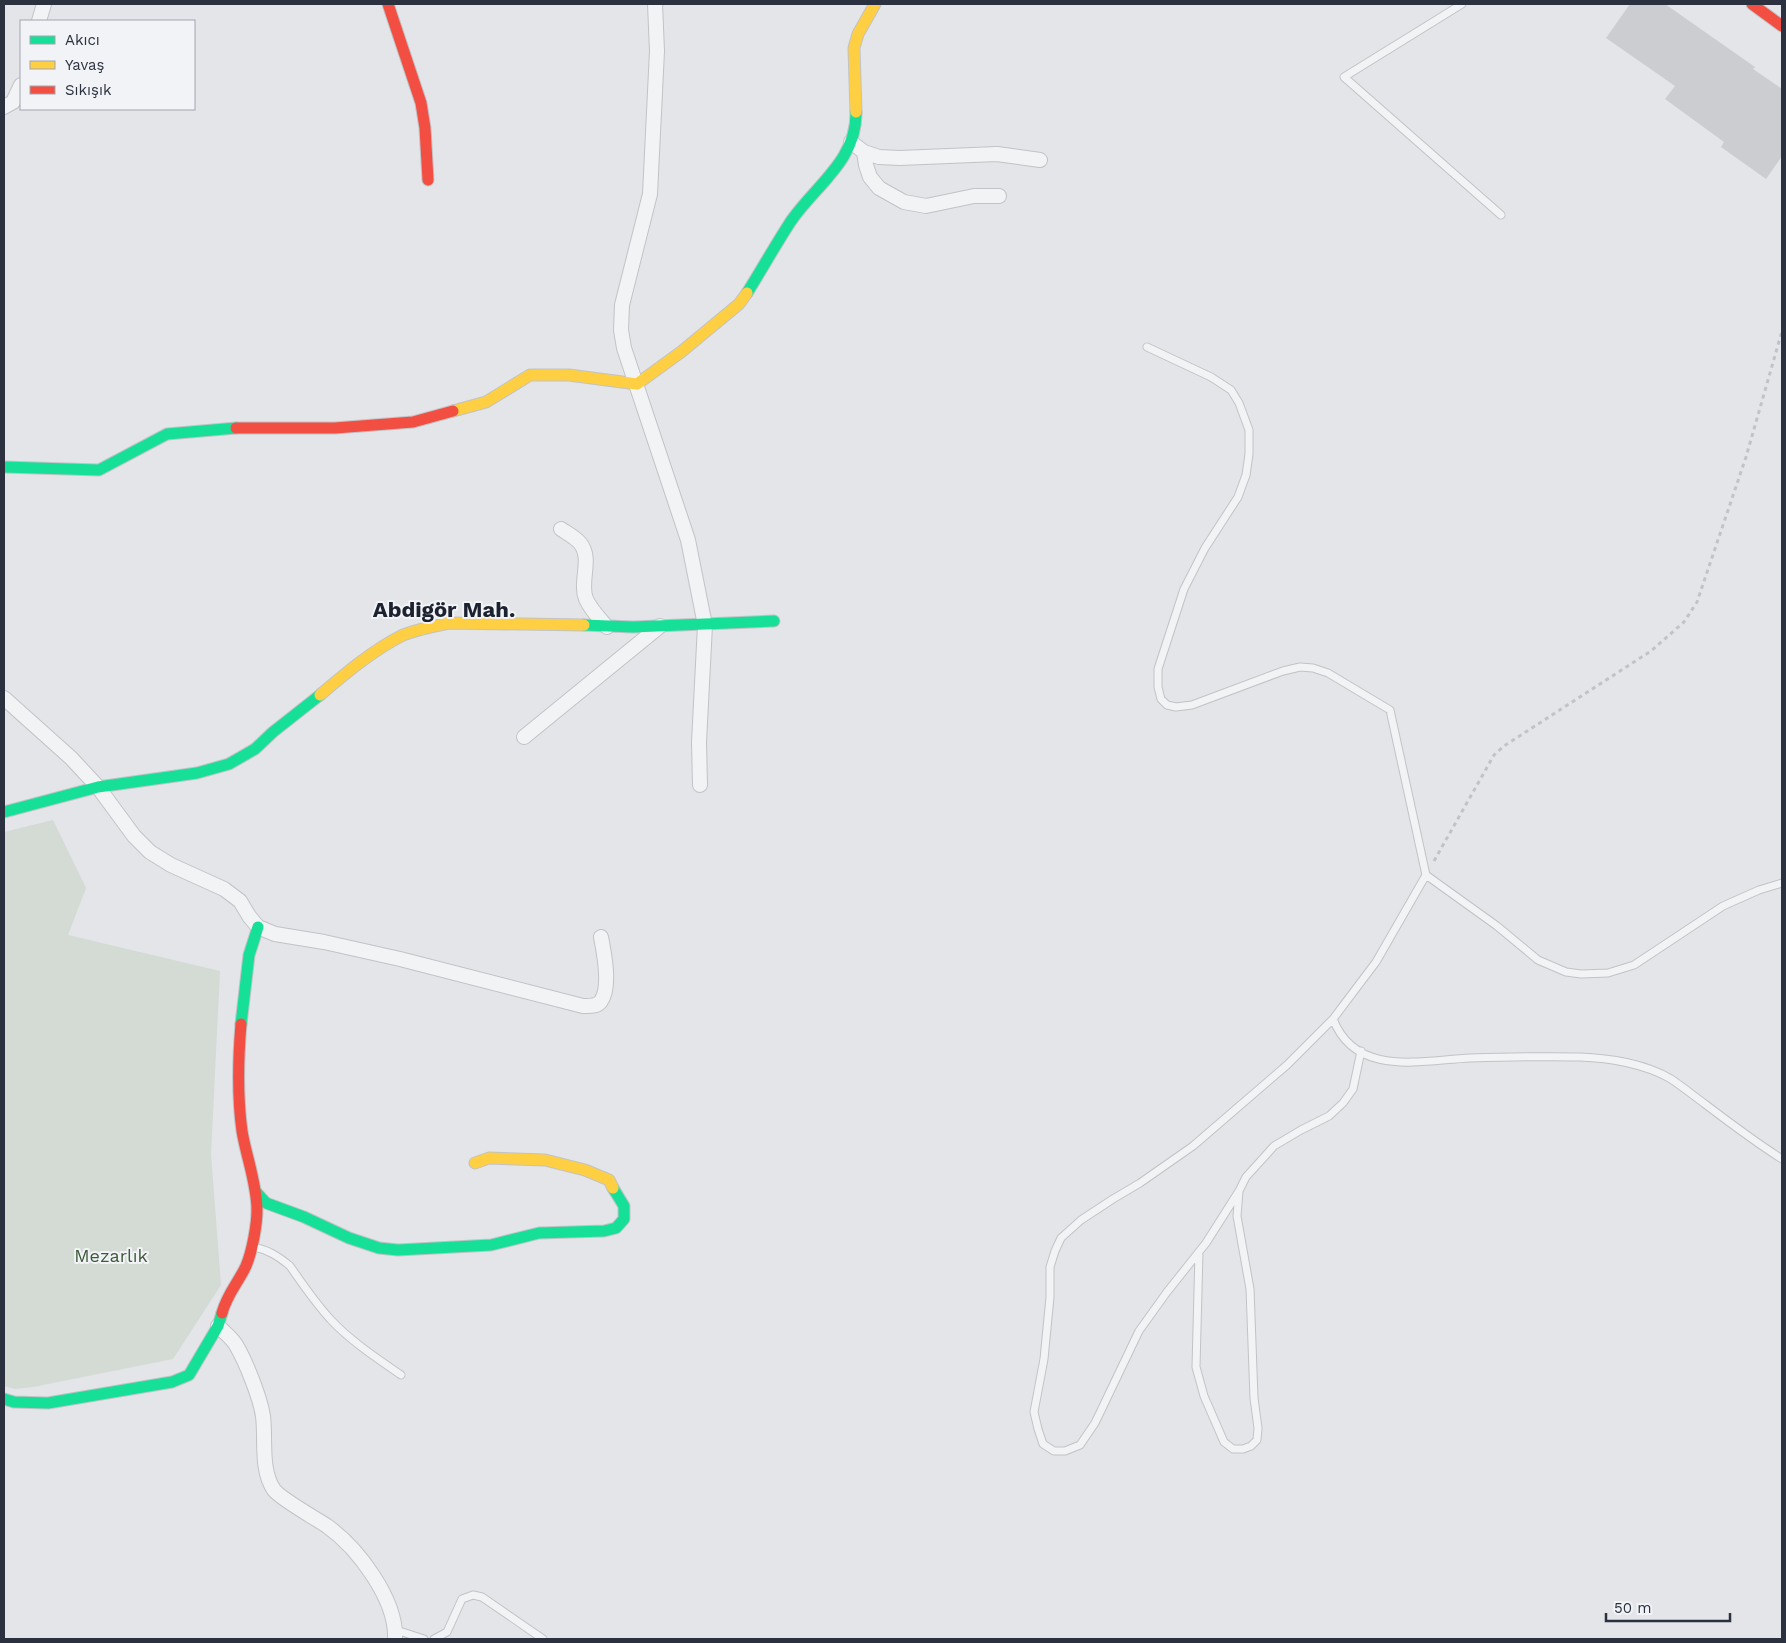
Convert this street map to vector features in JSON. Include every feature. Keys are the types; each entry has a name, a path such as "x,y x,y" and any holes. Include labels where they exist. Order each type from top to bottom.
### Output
{"street":[{"path":"39,20 44,4"},
{"path":"388,4 422,104 428,180"},
{"path":"654,4 657,51 650,194 622,305 621,330 624,348 688,540 705,625 699,742 700,785"},
{"path":"4,467 99,470 167,434 238,428 335,428 413,422 486,402 530,375 569,375 637,384 681,352 739,304 792,220 846,155 852,142 856,125 854,48 858,34 875,4"},
{"path":"1752,4 1782,26"},
{"path":"4,107 13,102 20,87"},
{"path":"852,142 864,152 879,157 900,158 997,154 1040,160"},
{"path":"864,152 870,177 879,188 904,202 926,206 974,196 999,196"},
{"path":"561,529 579,542 585,552 584,581 586,598 594,613 607,627"},
{"path":"4,812 98,787 197,773 229,764 255,749 273,732 367,657 404,635 428,627 449,623 607,627 774,622"},
{"path":"524,737 660,626"},
{"path":"4,698 71,758 98,787 134,836 150,852 170,865 224,889 240,900 258,927 275,934 324,942 391,957 583,1006 595,1005 601,1001 605,988 601,936"},
{"path":"4,1399 14,1402 48,1403 172,1382 189,1375 218,1326 226,1299 246,1264 251,1247 256,1212 256,1192 242,1129 238,1090 238,1064 250,955 258,927"},
{"path":"256,1192 266,1203 304,1217 349,1238 379,1248 398,1250 491,1245 539,1233 604,1231 616,1228 624,1219 624,1206 609,1180 585,1170 545,1160 489,1158 475,1163"},
{"path":"218,1326 236,1344 260,1398 263,1416 265,1465 275,1490 328,1527 352,1547 379,1586 390,1609 396,1635"}],"lane":[{"path":"1462,4 1344,76 1501,215"},
{"path":"1147,347 1211,377 1231,390 1239,403 1249,430 1249,454 1246,475 1238,497 1205,548 1184,589 1158,669 1158,687 1161,699 1167,705 1176,707 1192,705 1300,667 1313,668 1328,673 1390,710 1426,875 1496,926 1538,960 1566,972 1582,974 1608,973 1634,965 1723,906 1759,890 1782,883"},
{"path":"1361,1052 1353,1089 1343,1103 1329,1116 1274,1146 1246,1176 1239,1191 1199,1252 1139,1331 1095,1423 1080,1445 1065,1451 1054,1451 1043,1444 1034,1412 1044,1359 1050,1297 1050,1267 1061,1238 1081,1220 1140,1183 1193,1146 1288,1065 1334,1019 1376,962 1426,875"},
{"path":"1334,1019 1339,1032 1349,1043 1361,1052 1386,1061 1406,1063 1472,1058 1582,1057 1646,1068 1671,1079 1762,1147 1782,1159"},
{"path":"1199,1252 1196,1366 1204,1396 1224,1442 1232,1449 1243,1449 1251,1446 1257,1440 1258,1428 1254,1398 1250,1289 1237,1216 1239,1191"},
{"path":"251,1247 266,1249 290,1266 332,1322 401,1375"},
{"path":"434,1639 447,1632 462,1599 473,1595 482,1597 543,1639"},
{"path":"396,1635 424,1639"}],"path":[{"path":"1426,875 1494,754 1651,651 1684,622 1698,602 1746,457 1782,331"}],"green space":[{"name":"Mezarlık","path":"53,820 86,888 68,935 220,971 211,1154 221,1285 173,1359 15,1389 4,1386 4,832"}],"building":[{"path":"1630,4 1665,4 1755,67 1753,69 1782,89 1782,156 1766,179 1721,147 1724,142 1665,99 1675,86 1606,38"}],"traffic: fast":[{"path":"747,293 791,221 842,158 850,144 855,129 856,112"},
{"path":"4,467 99,470 167,434 236,428"},
{"path":"584,625 633,627 774,621"},
{"path":"4,812 98,787 197,773 229,764 255,749 273,732 320,695"},
{"path":"241,1024 249,955 258,927"},
{"path":"256,1192 266,1203 304,1217 349,1238 379,1248 398,1250 491,1245 539,1233 604,1231 616,1228 624,1219 624,1206 613,1188"},
{"path":"4,1399 14,1402 48,1403 172,1382 189,1375 218,1326 222,1313"}],"traffic: slow":[{"path":"856,112 854,48 858,34 875,4"},
{"path":"453,411 486,402 530,375 569,375 637,384 681,352 739,304 747,293"},
{"path":"320,695 370,655 403,635 420,629 449,623 584,625"},
{"path":"475,1163 489,1158 545,1160 585,1170 609,1180 613,1188"}],"traffic: jam":[{"path":"388,4 421,103 425,128 428,180"},
{"path":"1752,4 1782,26"},
{"path":"236,428 335,428 413,422 453,411"},
{"path":"222,1313 248,1260 257,1216 257,1200 240,1118 238,1078 241,1024"}],"district":[{"name":"Abdigör Mah.","path":"444,609"}]}
